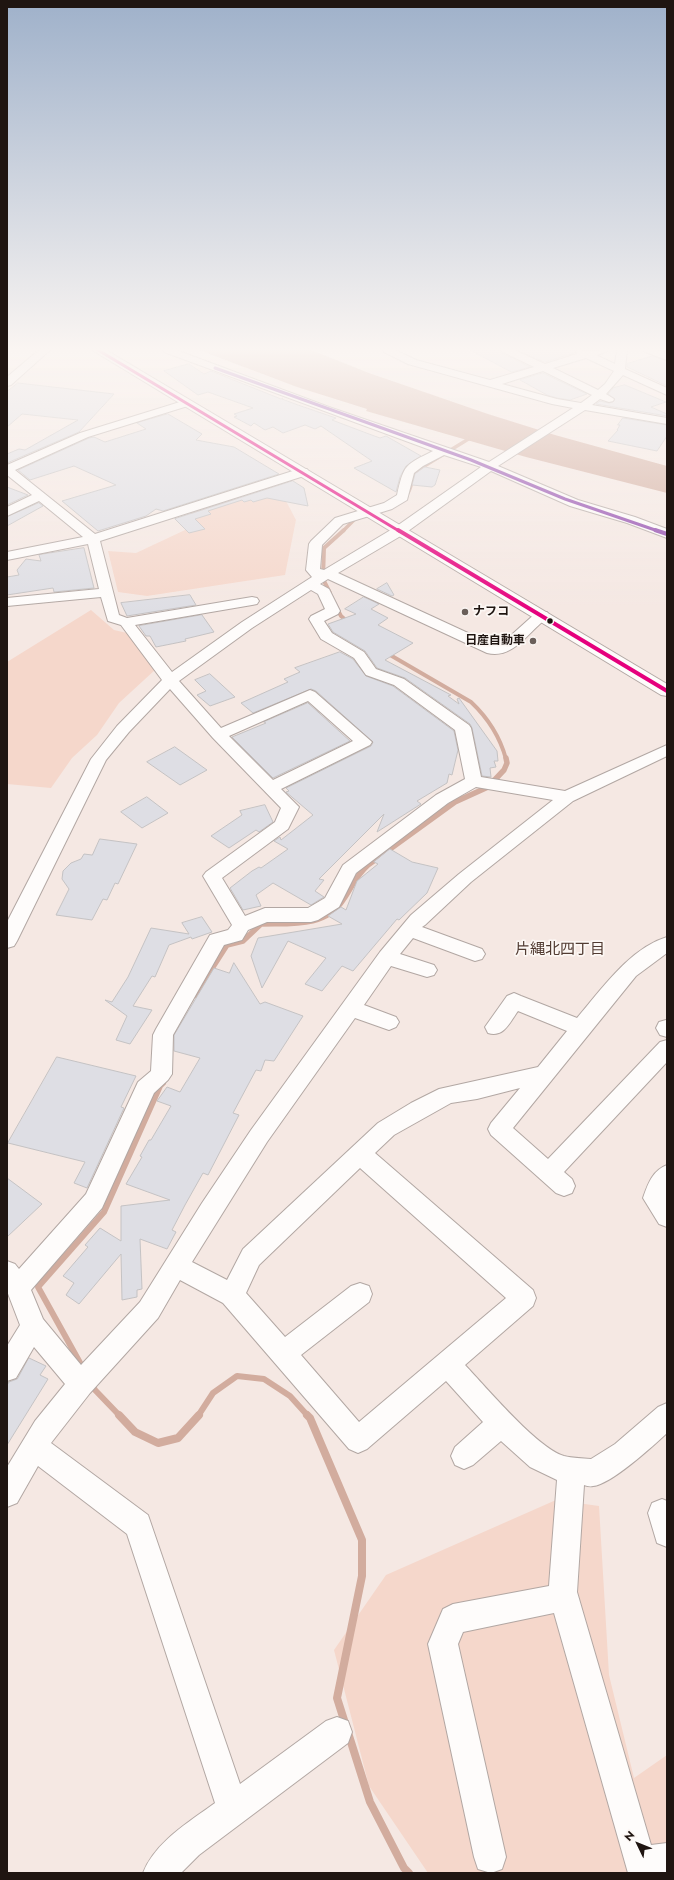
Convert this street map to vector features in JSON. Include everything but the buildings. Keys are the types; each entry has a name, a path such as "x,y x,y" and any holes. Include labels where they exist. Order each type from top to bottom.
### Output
{"highway":[{"path":"245,438 667,691"}],"street":[{"path":"80,438 8,471 93,539 113,618 126,622 252,601"},
{"path":"405,438 443,452 491,466 538,489 574,504 631,520 667,534"},
{"path":"7,941 99,759 123,729 170,680 247,625 320,578 399,531 491,466 534,438"},
{"path":"443,452 419,463 408,472 403,498 388,506 339,520 316,544 314,570 320,578 324,592 333,611 316,619 326,636 359,655 371,672 399,682 463,728 474,781"},
{"path":"7,556 93,539 303,472"},
{"path":"7,512 40,496"},
{"path":"320,578 492,650 499,650 514,640 530,624 542,615"},
{"path":"7,602 106,592"},
{"path":"126,622 170,680 219,735 290,807 282,825 212,876 240,925"},
{"path":"219,735 310,695 364,742 271,787"},
{"path":"7,1493 44,1430 80,1384 149,1310 210,1210 259,1136 387,957 410,930 436,903 465,878 567,797 667,750"},
{"path":"80,1384 34,1326 12,1279 94,1201 146,1088 161,1074 163,1035 217,940 235,935 240,925 265,916 311,915 332,902 349,869 442,799 474,781 567,797"},
{"path":"410,930 475,954"},
{"path":"667,944 629,971 499,1129 557,1179 667,1035"},
{"path":"387,957 427,970"},
{"path":"495,1027 514,1001 581,1028"},
{"path":"350,1008 389,1022"},
{"path":"232,1295 251,1257 386,1129 419,1108 447,1095 477,1090 545,1073"},
{"path":"177,1266 232,1295 358,1440 524,1298 359,1153"},
{"path":"667,1176 659,1184 654,1198 667,1217"},
{"path":"283,1354 360,1294"},
{"path":"7,1369 34,1326"},
{"path":"447,1364 502,1423 539,1458 562,1469 594,1472 624,1453 667,1416"},
{"path":"464,1456 502,1423"},
{"path":"34,1447 138,1526 233,1809"},
{"path":"571,1470 564,1597 640,1863 667,1858"},
{"path":"490,1857 443,1644 453,1619 564,1597"},
{"path":"165,1872 186,1843 337,1732"}],"shaded area":[{"path":"459,438 565,438 667,466 667,493 526,457"},
{"path":"268,496 286,501 296,520 285,575 147,596 118,592 108,551 136,553 185,530 200,530 190,512 218,501"},
{"path":"91,610 114,630 127,633 156,669 119,703 97,735 72,758 51,788 7,784 7,662"},
{"path":"556,1500 599,1506 609,1675 634,1778 667,1755 667,1873 428,1873 369,1786 334,1650 386,1575"}],"waterway":[{"path":"403,500 408,493 418,470 471,438"},
{"path":"344,530 355,519"},
{"path":"330,593 323,579 324,548 344,530"},
{"path":"336,607 341,616 349,623"},
{"path":"385,652 471,702 493,728 506,759"},
{"path":"195,995 227,945 243,941 261,924 306,922 317,920 327,915 343,900 357,878 368,865 455,802 488,787 504,770 507,763 506,758"},
{"path":"84,1370 38,1287 104,1212 160,1086 163,1083"},
{"path":"198,1416 213,1393 237,1376 264,1379 290,1396 308,1416"},
{"path":"91,1383 95,1390 120,1416"},
{"path":"119,1415 135,1432 158,1443 178,1438 199,1415"},
{"path":"308,1416 362,1540 362,1576 337,1698 370,1802 404,1868 409,1873"}],"transit line":[{"path":"244,438 667,691"},
{"path":"407,438 484,465 537,489 667,534"}],"place":[{"name":"ナフコ","path":"465,612"},
{"name":"日産自動車","path":"533,641"}],"district":[{"name":"片縄北四丁目","path":"560,950"}]}
